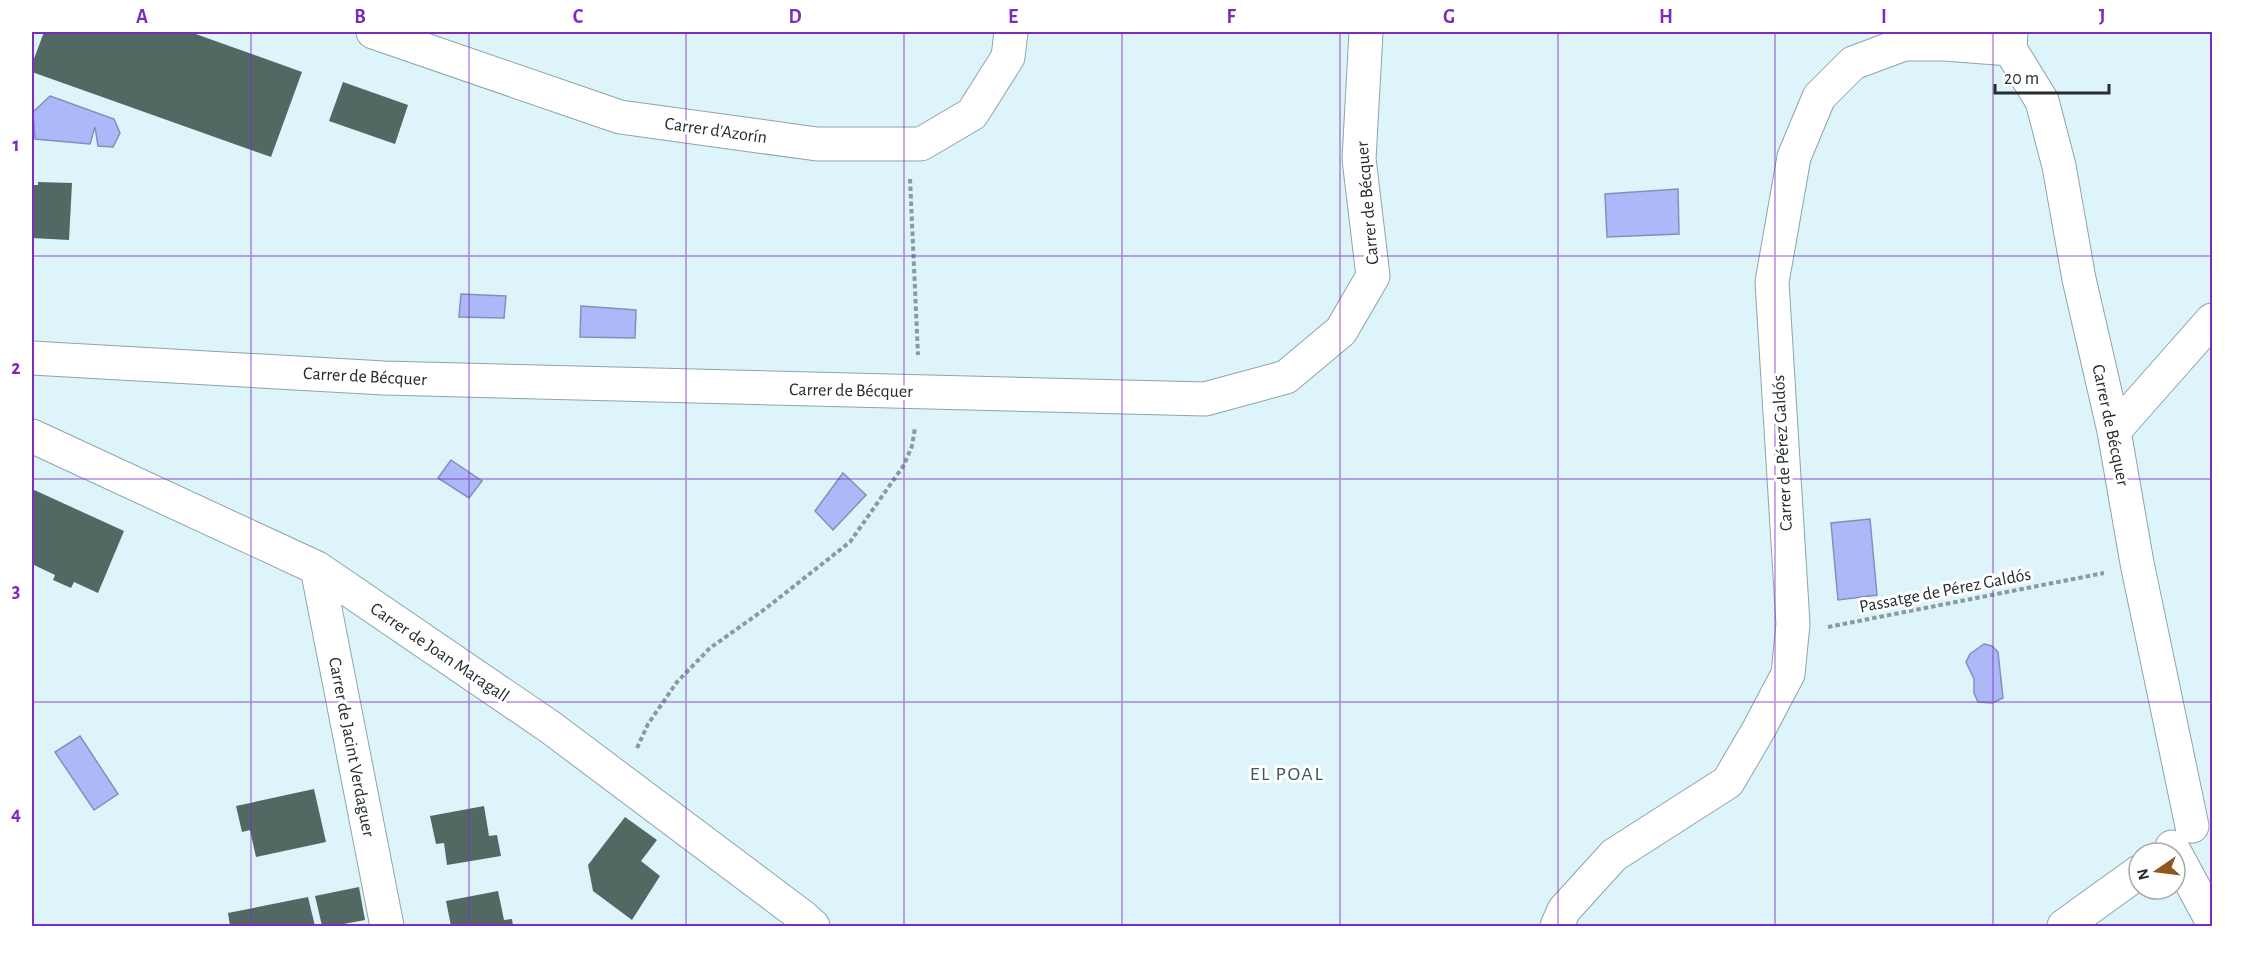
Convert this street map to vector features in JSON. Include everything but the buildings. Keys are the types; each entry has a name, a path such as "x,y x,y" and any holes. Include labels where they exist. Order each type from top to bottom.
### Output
{"street":[{"name":"Carrer d'Azorín","path":"373,32 620,117 817,144 921,144 972,114 1008,57 1011,32"},
{"name":"Carrer de Bécquer","path":"32,358 384,378 1205,399 1286,377 1341,331 1373,276 1359,159 1366,32"},
{"name":"Carrer de Bécquer","path":"2011,40 2042,101 2059,166 2079,279 2114,431 2185,834 2212,921"},
{"name":"Carrer de Pérez Galdós","path":"1557,927 1564,910 1614,855 1728,782 1788,674 1793,624 1773,282 1794,157 1819,98 1853,63 1904,44 2011,40"},
{"path":"2114,431 2212,320"},
{"name":"Carrer de Joan Maragall","path":"32,436 317,568 550,727 803,917 813,927"},
{"name":"Carrer de Jacint Verdaguer","path":"317,568 387,927"},
{"path":"2064,927 2127,881"}],"path":[{"path":"623,782 648,724 677,682 710,648 765,609 850,542 904,465 912,446 920,392 909,144"},
{"name":"Passatge de Pérez Galdós","path":"1793,624 1812,630 2103,573"}],"water":[{"path":"50,96 114,119 120,133 113,147 98,146 95,127 90,144 35,139 33,112"},
{"path":"1678,189 1679,234 1607,237 1605,194"},
{"path":"461,294 506,296 504,318 459,317"},
{"path":"581,306 636,310 635,338 580,337"},
{"path":"451,460 482,481 469,498 438,478"},
{"path":"843,473 866,495 833,530 815,511"},
{"path":"1870,519 1877,595 1838,600 1831,523"},
{"path":"1984,644 1992,646 1998,652 2003,698 1992,703 1978,702 1974,693 1974,679 1966,662 1970,654"},
{"path":"80,736 118,794 94,810 55,752"}],"district":[{"name":"EL POAL","path":"1287,773"}]}
